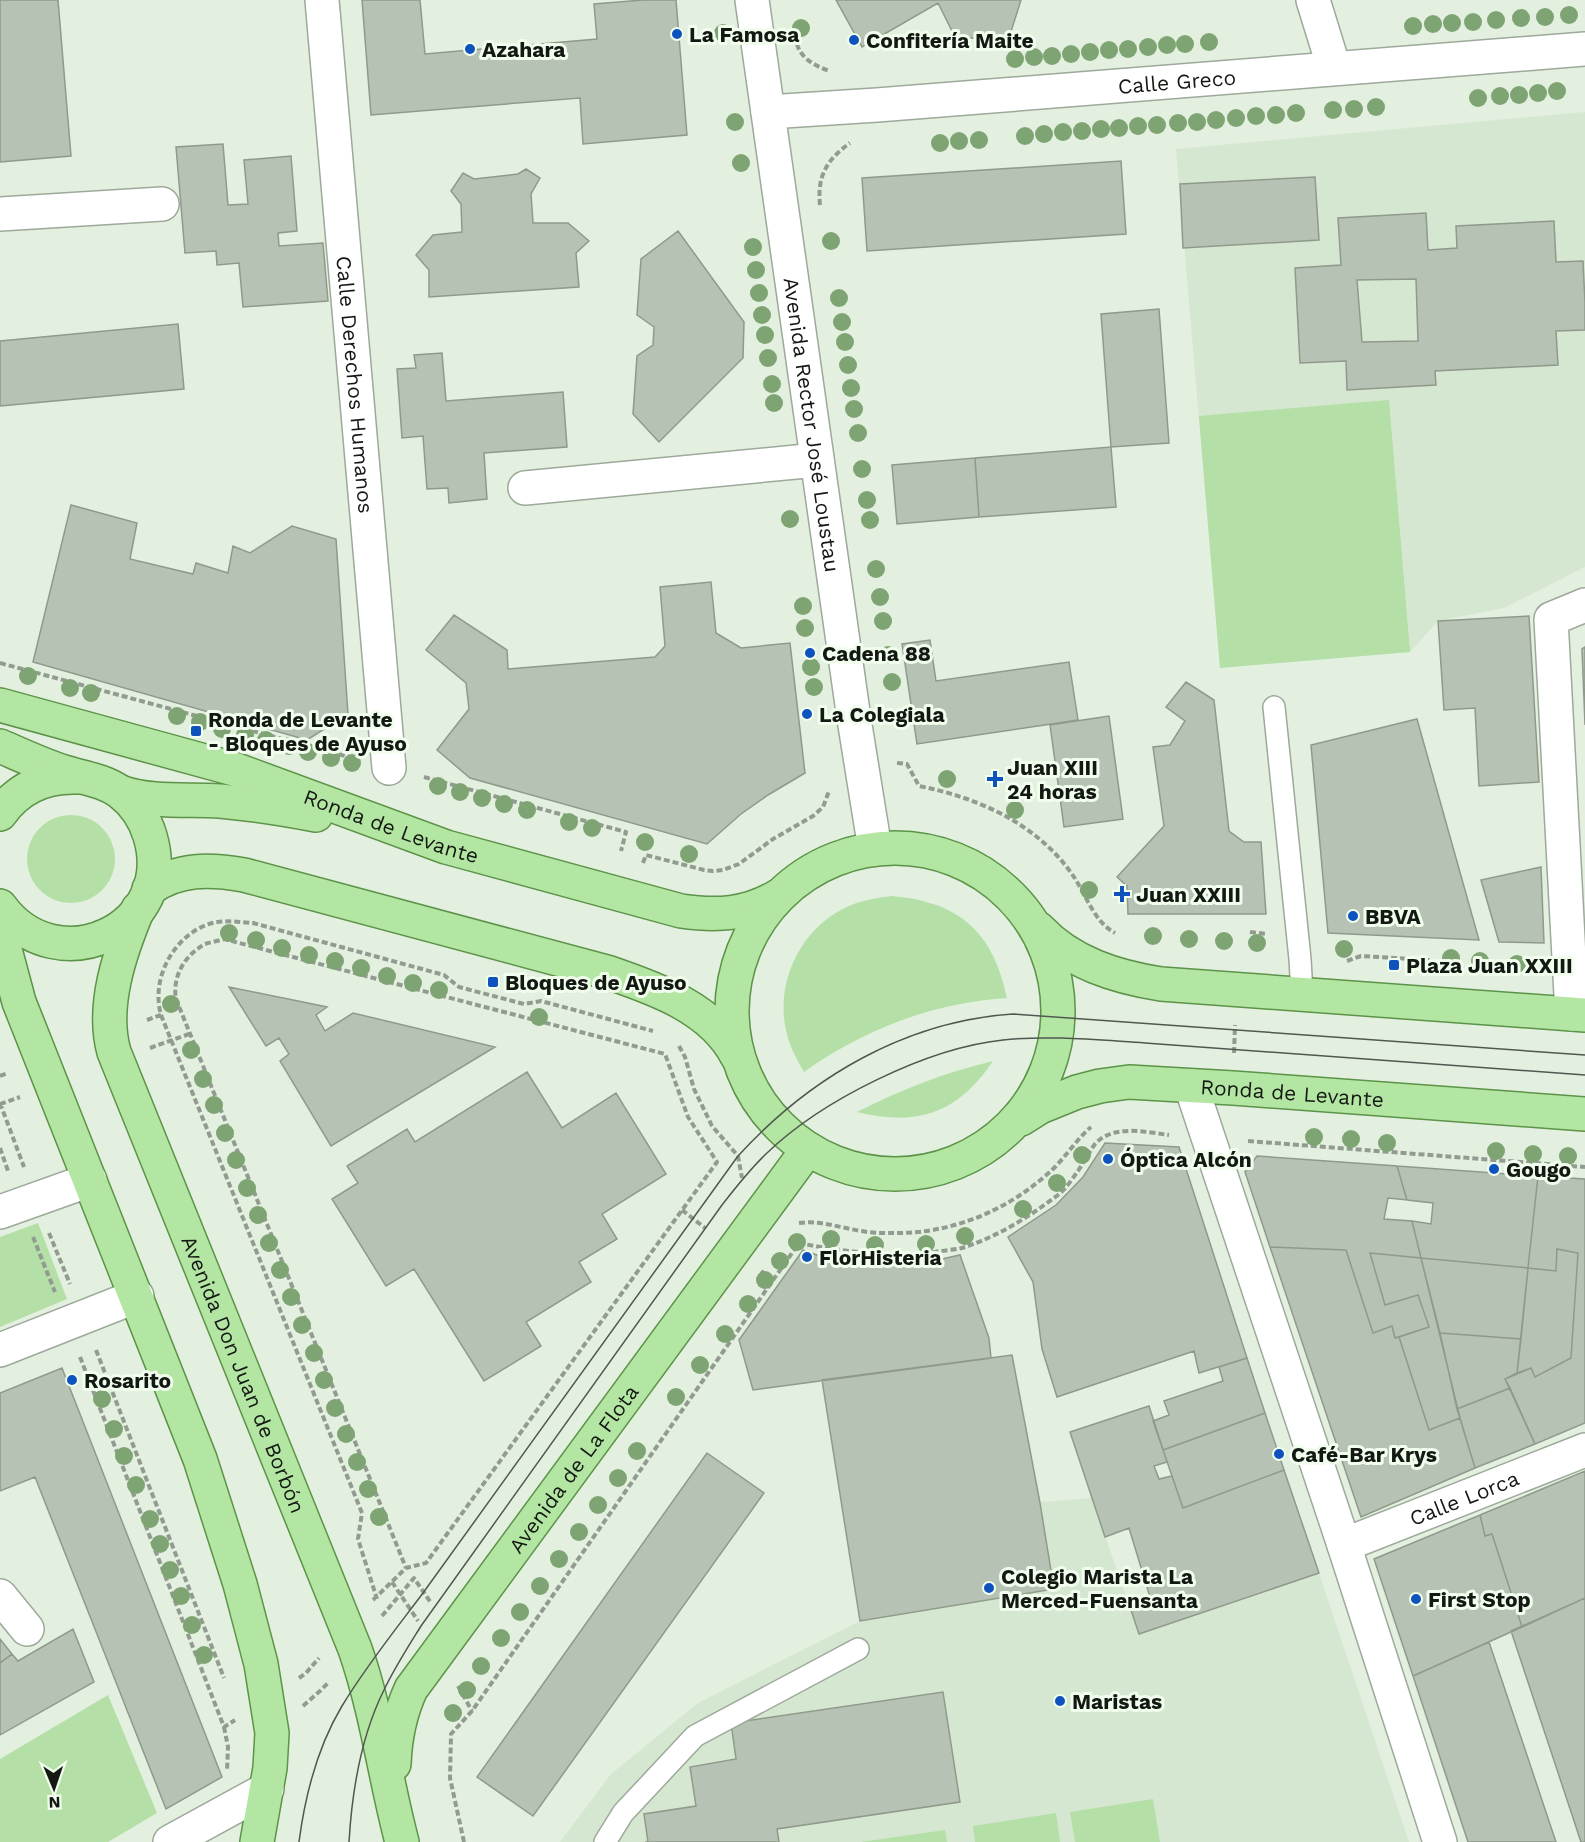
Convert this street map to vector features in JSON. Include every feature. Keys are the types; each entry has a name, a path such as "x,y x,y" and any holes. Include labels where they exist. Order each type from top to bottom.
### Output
{"main road":[{"name":"Ronda de Levante","path":"0,705 234,769 446,846 681,911 719,914 741,912 764,904 782,893"},
{"path":"0,746 79,777"},
{"path":"0,814 13,798 37,783 64,776 79,777 107,784 129,795 158,799 221,801 276,808 345,821 446,846"},
{"name":"Avenida Don Juan de Borbón","path":"120,792 141,814 150,836 154,858 153,874 130,929 119,963 110,1010 110,1034 114,1052 356,1649 370,1695 402,1842"},
{"path":"740,1063 732,1019 735,976 752,933 766,911 799,879 833,860 875,849 915,849 957,860 994,881 1008,893 1058,947 1092,965 1134,980 1161,984 1579,1014"},
{"path":"0,906 8,917 32,935 60,944 90,942 104,937 128,921 144,899 165,879 187,872 210,870 234,873 610,973 651,988 708,1020 733,1048 761,1105 789,1134 808,1149 845,1166 890,1174 915,1173 940,1167 960,1161 979,1151 1010,1128 1035,1097 1052,1057 1057,1038 1059,1007 1057,982 1050,959 1034,923"},
{"path":"0,931 19,1002 200,1459 223,1526 254,1635 272,1733 267,1790 257,1842"},
{"path":"0,976 42,1060"},
{"name":"Ronda de Levante","path":"1010,1128 1040,1107 1057,1099 1100,1086 1129,1082 1585,1114"},
{"name":"Avenida de La Flota","path":"394,1809 396,1741 403,1706 411,1689 808,1149"}],"street":[{"name":"Calle Derechos Humanos","path":"322,0 389,768"},
{"name":"Avenida Rector José Loustau","path":"752,0 860,762 875,849"},
{"path":"1313,0 1334,68"},
{"name":"Calle Greco","path":"768,112 1585,49"},
{"path":"0,214 162,204"},
{"path":"525,488 817,460"},
{"path":"1579,1014 1551,619 1585,605"},
{"path":"1191,1086 1440,1842"},
{"path":"19,1206 90,1180"},
{"path":"0,1350 137,1296"},
{"name":"Calle Lorca","path":"1344,1545 1585,1450"},
{"path":"0,1596 27,1629"},
{"path":"170,1842 267,1790"}],"lane":[{"path":"1274,707 1302,994"},
{"path":"605,1842 623,1813 695,1736 858,1649"}],"path":[{"path":"794,35 799,50 811,63 832,72"},
{"path":"822,215 819,192 824,169 840,150 858,139 880,131 877,105"},
{"path":"0,663 626,832 621,851"},
{"path":"631,897 646,855 713,872 723,870 739,864 792,827 813,816 823,807 828,792 860,762 907,764 919,786 943,790 987,806 1035,835 1053,850 1082,888 1099,918 1118,935"},
{"path":"382,1615 358,1539 362,1513 161,1015 159,1000 163,970 173,951 197,930 207,925 228,921 253,923 444,975 459,987 524,1004 541,1001 662,1033"},
{"path":"267,1699 306,1673 346,1626 406,1568 426,1563 717,1162 688,1117 665,1054 224,939 206,944 181,967 174,989 176,999 406,1568"},
{"path":"1300,959 1346,961 1361,956 1428,960 1444,969"},
{"path":"1233,989 1235,1029 1233,1088"},
{"path":"110,1034 161,1015"},
{"path":"676,1041 685,1057 694,1089 712,1126 738,1156 742,1179 740,1206 782,1232 800,1223 810,1222 864,1232 906,1233 953,1226 999,1208 1023,1194 1052,1170 1083,1134 1094,1125"},
{"path":"0,1076 42,1060"},
{"path":"0,1103 19,1206 75,1319 224,1727 237,1719 237,1730"},
{"path":"464,1842 450,1778 451,1734 471,1711 799,1243 872,1254 919,1254 961,1248 1000,1232 1028,1217 1061,1193 1096,1143 1109,1133 1131,1131 1585,1167"},
{"path":"0,1148 19,1206 75,1319 225,1678"}],"shaded area":[{"path":"1585,112 1585,567 1504,608 1438,621 1410,652 1220,668 1176,149"},
{"name":"Colegio Marista La Merced-Fuensanta","path":"1012,1355 1040,1502 1092,1498 1139,1634 1319,1573 1409,1842 560,1842 611,1774 698,1703 860,1621 822,1380"}],"green space":[{"path":"1389,400 1410,652 1220,668 1199,416"},
{"path":"71,815 96,822 108,834 115,859 108,884 96,896 71,903 46,896 34,884 27,859 34,834 46,822"},
{"path":"892,896 916,899 936,905 954,913 969,924 993,955 1007,998 952,1006 900,1021 851,1043 804,1072 789,1041 784,1011 789,975 796,958 805,942 831,916 858,903"},
{"path":"993,1061 966,1093 935,1112 899,1118 857,1112 924,1082"},
{"path":"38,1223 67,1299 0,1327 0,1237"},
{"path":"108,1695 157,1813 108,1842 0,1842 0,1759"},
{"path":"1153,1799 1160,1842 1075,1842 1070,1812"},
{"path":"1056,1813 1060,1842 975,1842 973,1826"},
{"path":"945,1830 947,1842 861,1842"}],"building":[{"path":"0,0 58,0 71,156 0,162"},
{"path":"362,0 420,0 425,54 597,39 594,4 676,0 687,135 583,144 580,98 371,115"},
{"path":"836,0 1021,0 1007,44 954,35 938,3 862,47"},
{"path":"223,144 228,205 248,204 244,160 291,156 297,231 278,233 279,246 323,243 328,301 243,307 239,263 217,265 216,251 185,253 176,147"},
{"path":"1121,161 1126,234 867,251 862,178"},
{"path":"526,169 540,178 531,194 533,223 568,223 589,241 576,253 579,287 429,297 429,270 416,255 433,235 462,232 461,204 451,191 463,173 474,179 518,174"},
{"path":"1315,177 1319,240 1183,248 1180,184"},
{"path":"1426,213 1428,250 1457,248 1456,226 1554,221 1556,262 1583,261 1585,330 1556,331 1558,365 1435,371 1436,385 1347,390 1346,361 1300,363 1295,268 1341,265 1338,218","holes":["1416,279 1418,341 1362,342 1357,280"]},
{"path":"678,231 744,322 743,358 659,442 633,414 637,356 653,345 654,327 637,315 641,259"},
{"path":"1159,309 1169,443 1111,447 1101,314"},
{"path":"178,324 184,389 0,406 0,341"},
{"path":"442,353 446,401 563,392 567,447 484,453 487,499 449,503 448,488 427,489 423,436 402,438 397,369 416,368 414,355"},
{"path":"1111,447 1116,507 979,517 975,458"},
{"path":"975,458 979,517 897,524 892,465"},
{"path":"71,505 137,523 130,559 193,574 196,563 228,573 233,546 250,553 292,526 336,539 348,714 307,740 33,662"},
{"path":"711,582 716,633 741,648 790,643 805,773 741,814 707,844 470,778 437,750 469,709 466,683 426,650 454,615 507,650 508,669 655,657 665,646 660,587"},
{"path":"1529,616 1539,782 1479,786 1475,708 1444,710 1438,621"},
{"path":"930,640 936,681 1069,662 1078,720 917,744 902,644"},
{"path":"1585,647 1585,725 1582,649"},
{"path":"1186,682 1214,700 1229,831 1244,842 1261,842 1266,914 1128,914 1127,886 1117,877 1164,826 1153,747 1170,745 1185,721 1166,707"},
{"path":"1109,716 1123,819 1064,827 1050,725"},
{"path":"1417,719 1479,940 1328,933 1311,745"},
{"path":"1541,867 1544,943 1499,942 1481,880"},
{"path":"229,987 327,1007 316,1015 325,1031 353,1013 495,1047 331,1146 280,1061 289,1054 279,1038 266,1046"},
{"path":"527,1072 562,1128 616,1093 666,1174 602,1214 617,1239 579,1262 591,1282 526,1322 541,1346 484,1381 414,1269 386,1286 332,1199 358,1183 347,1166 407,1129 415,1142"},
{"path":"1105,1143 1179,1147 1247,1358 1199,1373 1194,1351 1057,1397 1042,1349 1033,1282 1008,1237 1056,1205 1083,1177"},
{"path":"1257,1156 1397,1166 1407,1200 1388,1198 1384,1219 1412,1221 1421,1258 1370,1253 1385,1305 1418,1295 1429,1327 1395,1338 1392,1326 1373,1333 1346,1250 1270,1247 1245,1172"},
{"path":"1397,1166 1538,1176 1528,1268 1421,1258 1412,1221 1431,1224 1433,1203 1407,1200"},
{"path":"1538,1176 1585,1179 1585,1423 1535,1444 1505,1379 1531,1368 1535,1377 1571,1358 1578,1253 1557,1249 1556,1271 1528,1268"},
{"path":"1270,1247 1346,1250 1373,1333 1392,1326 1395,1338 1399,1337 1429,1430 1460,1418 1475,1468 1361,1517"},
{"path":"1557,1249 1578,1253 1571,1358 1535,1377 1531,1368 1517,1373 1528,1268 1556,1271"},
{"path":"803,1250 828,1259 895,1266 924,1263 960,1255 989,1338 991,1358 753,1390 739,1340"},
{"path":"1370,1253 1421,1258 1460,1418 1429,1430 1399,1337 1429,1327 1418,1295 1385,1305"},
{"path":"1421,1258 1528,1268 1521,1339 1440,1333"},
{"path":"1440,1333 1521,1339 1517,1373 1505,1379 1510,1388 1457,1409"},
{"path":"1012,1355 1054,1589 860,1621 822,1380"},
{"path":"1247,1358 1265,1413 1163,1450 1153,1421 1169,1415 1164,1401 1223,1381 1219,1367"},
{"path":"62,1368 222,1777 166,1809 35,1477 0,1491 0,1393"},
{"path":"1510,1388 1535,1444 1475,1468 1457,1409"},
{"path":"1149,1406 1167,1462 1154,1466 1159,1479 1172,1476 1183,1508 1284,1470 1319,1573 1139,1634 1129,1604 1150,1597 1129,1528 1105,1537 1070,1432"},
{"path":"1265,1413 1284,1470 1183,1508 1163,1450"},
{"path":"707,1453 764,1493 533,1816 477,1777"},
{"path":"1585,1471 1585,1598 1522,1627 1492,1534 1485,1536 1480,1515"},
{"path":"1480,1515 1485,1536 1492,1534 1522,1627 1413,1676 1374,1559"},
{"path":"1585,1598 1585,1842 1581,1842 1511,1631"},
{"path":"73,1629 94,1682 0,1735 0,1663 12,1654 18,1661"},
{"path":"0,1639 12,1654 0,1663"},
{"path":"1489,1642 1556,1842 1468,1842 1413,1676"},
{"path":"943,1692 960,1802 777,1829 779,1842 648,1842 644,1814 696,1806 690,1767 736,1759 731,1723"}],"tram line":[{"path":"299,1842 309,1789 319,1754 342,1706 381,1648 738,1156 796,1101 828,1078 898,1041 935,1028 973,1019 1013,1014 1585,1055"},
{"path":"349,1842 355,1784 369,1726 388,1682 421,1626 722,1205 767,1153 816,1114 846,1096 909,1065 973,1045 1021,1039 1109,1041 1585,1075"}],"place":[{"name":"La Famosa","path":"677,34"},
{"name":"Confitería Maite","path":"854,40"},
{"name":"Azahara","path":"470,49"},
{"name":"Cadena 88","path":"810,653"},
{"name":"La Colegiala","path":"807,714"},
{"name":"Ronda de Levante - Bloques de Ayuso","path":"196,731"},
{"name":"Juan XIII 24 horas","path":"995,779"},
{"name":"Juan XXIII","path":"1122,894"},
{"name":"BBVA","path":"1353,916"},
{"name":"Plaza Juan XXIII","path":"1394,965"},
{"name":"Bloques de Ayuso","path":"493,982"},
{"name":"Óptica Alcón","path":"1108,1159"},
{"name":"Gougo","path":"1494,1169"},
{"name":"FlorHisteria","path":"807,1257"},
{"name":"Rosarito","path":"72,1380"},
{"name":"Café-Bar Krys","path":"1279,1454"},
{"name":"Colegio Marista La Merced-Fuensanta","path":"989,1588"},
{"name":"First Stop","path":"1416,1599"},
{"name":"Maristas","path":"1060,1701"}]}
